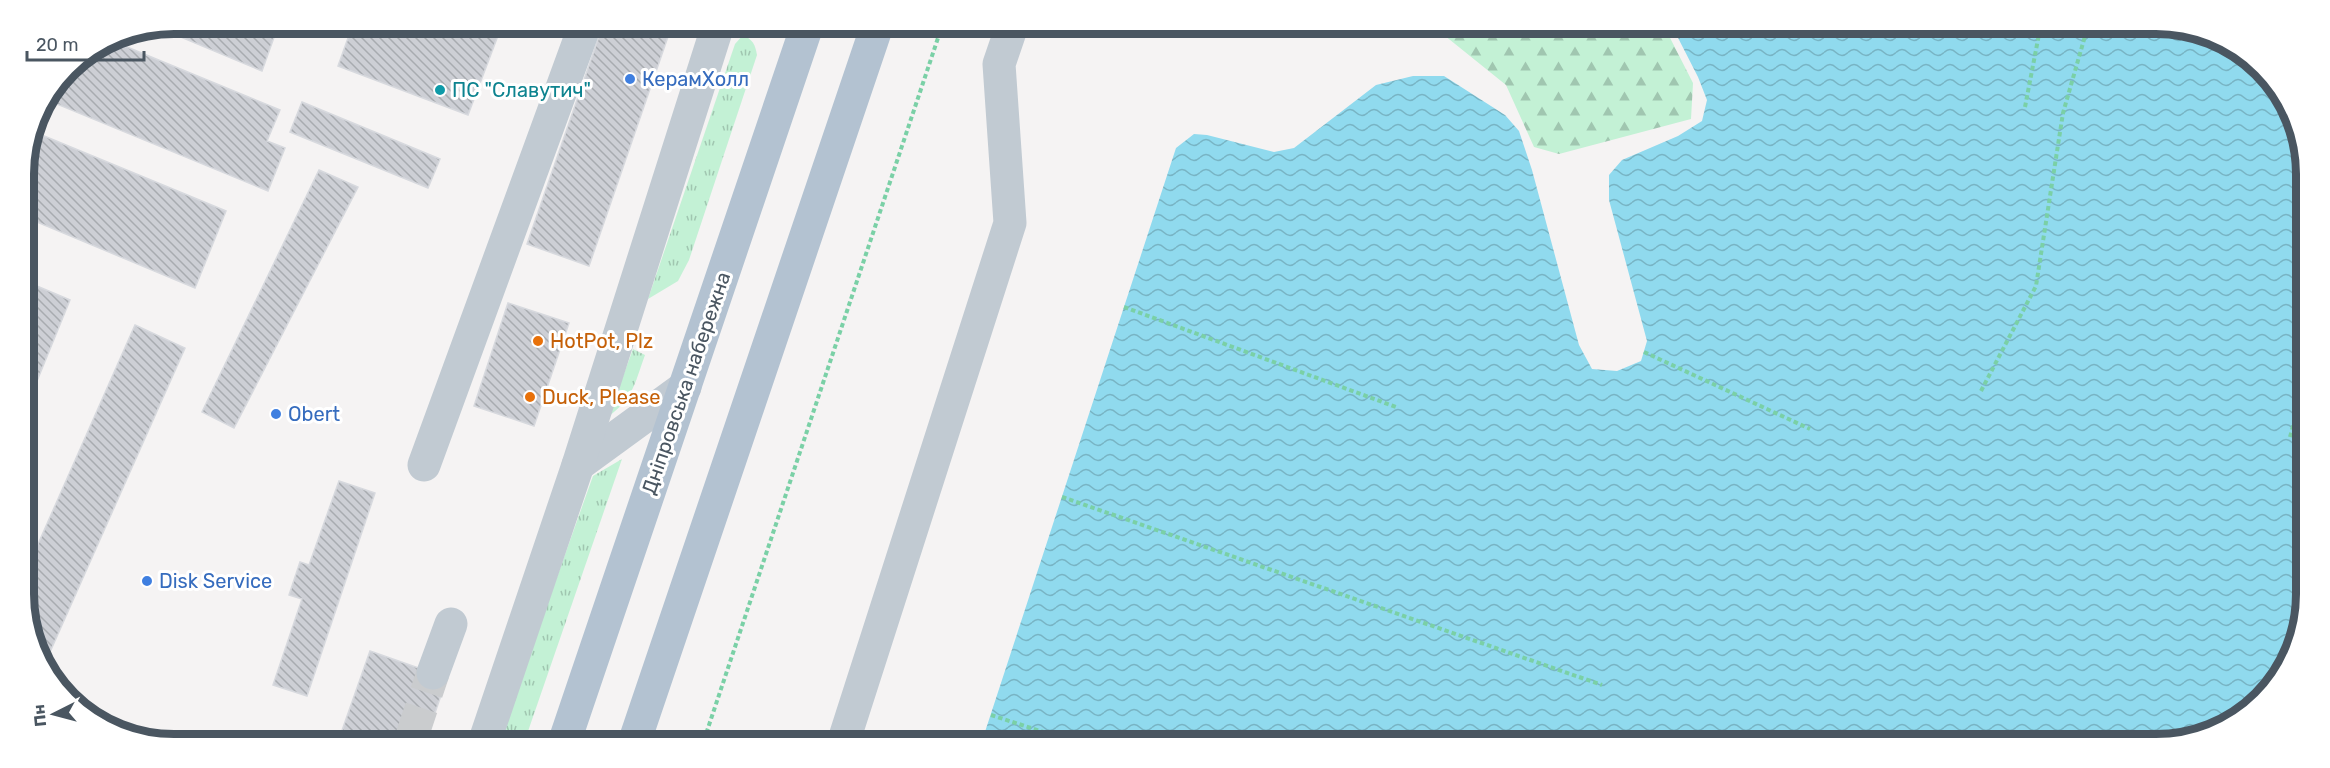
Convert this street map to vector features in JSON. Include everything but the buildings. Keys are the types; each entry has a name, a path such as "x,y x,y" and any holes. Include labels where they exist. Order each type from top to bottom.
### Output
{"main road":[{"name":"Дніпровська набережна","path":"567,734 804,35"},
{"path":"637,734 874,35"}],"lane":[{"path":"424,465 581,35"},
{"path":"487,734 578,465 715,35"},
{"path":"846,734 1010,224 999,64 1009,35"},
{"path":"578,465 685,387"},
{"path":"433,673 451,624"}],"path":[{"path":"2025,107 2039,34"},
{"path":"1981,391 2036,286 2062,113 2086,34"},
{"path":"706,734 939,35"},
{"path":"1124,307 1396,407"},
{"path":"1644,352 1810,429"},
{"path":"2290,437 2296,416"},
{"path":"1062,497 1602,685"},
{"path":"991,715 1048,734"}],"green space":[{"path":"1443,34 1668,34 1693,83 1691,119 1559,154 1534,147 1506,85"},
{"path":"743,35 753,43 757,55 689,260 678,281 648,299 735,44"},
{"path":"633,349 645,355 635,383 628,397 608,417"},
{"path":"622,459 527,734 501,734 593,476"}],"water":[{"path":"1676,34 2156,34 2192,39 2209,45 2226,53 2261,82 2281,112 2288,129 2296,174 2296,594 2291,630 2285,647 2272,671 2255,693 2226,715 2209,723 2192,729 2165,733 984,734 1176,148 1194,134 1207,135 1274,152 1294,148 1376,85 1413,76 1444,76 1505,115 1519,131 1532,170 1579,345 1592,369 1617,371 1641,361 1647,341 1609,200 1609,175 1622,160 1678,136 1702,121 1707,100"}],"tunnel":[{"path":"413,734 433,673"}],"place":[{"name":"КерамХолл","path":"630,79"},
{"name":"ПС \"Славутич\"","path":"440,90"},
{"name":"HotPot, Plz","path":"538,341"},
{"name":"Duck, Please","path":"530,397"},
{"name":"Obert","path":"276,414"},
{"name":"Disk Service","path":"147,581"}]}
